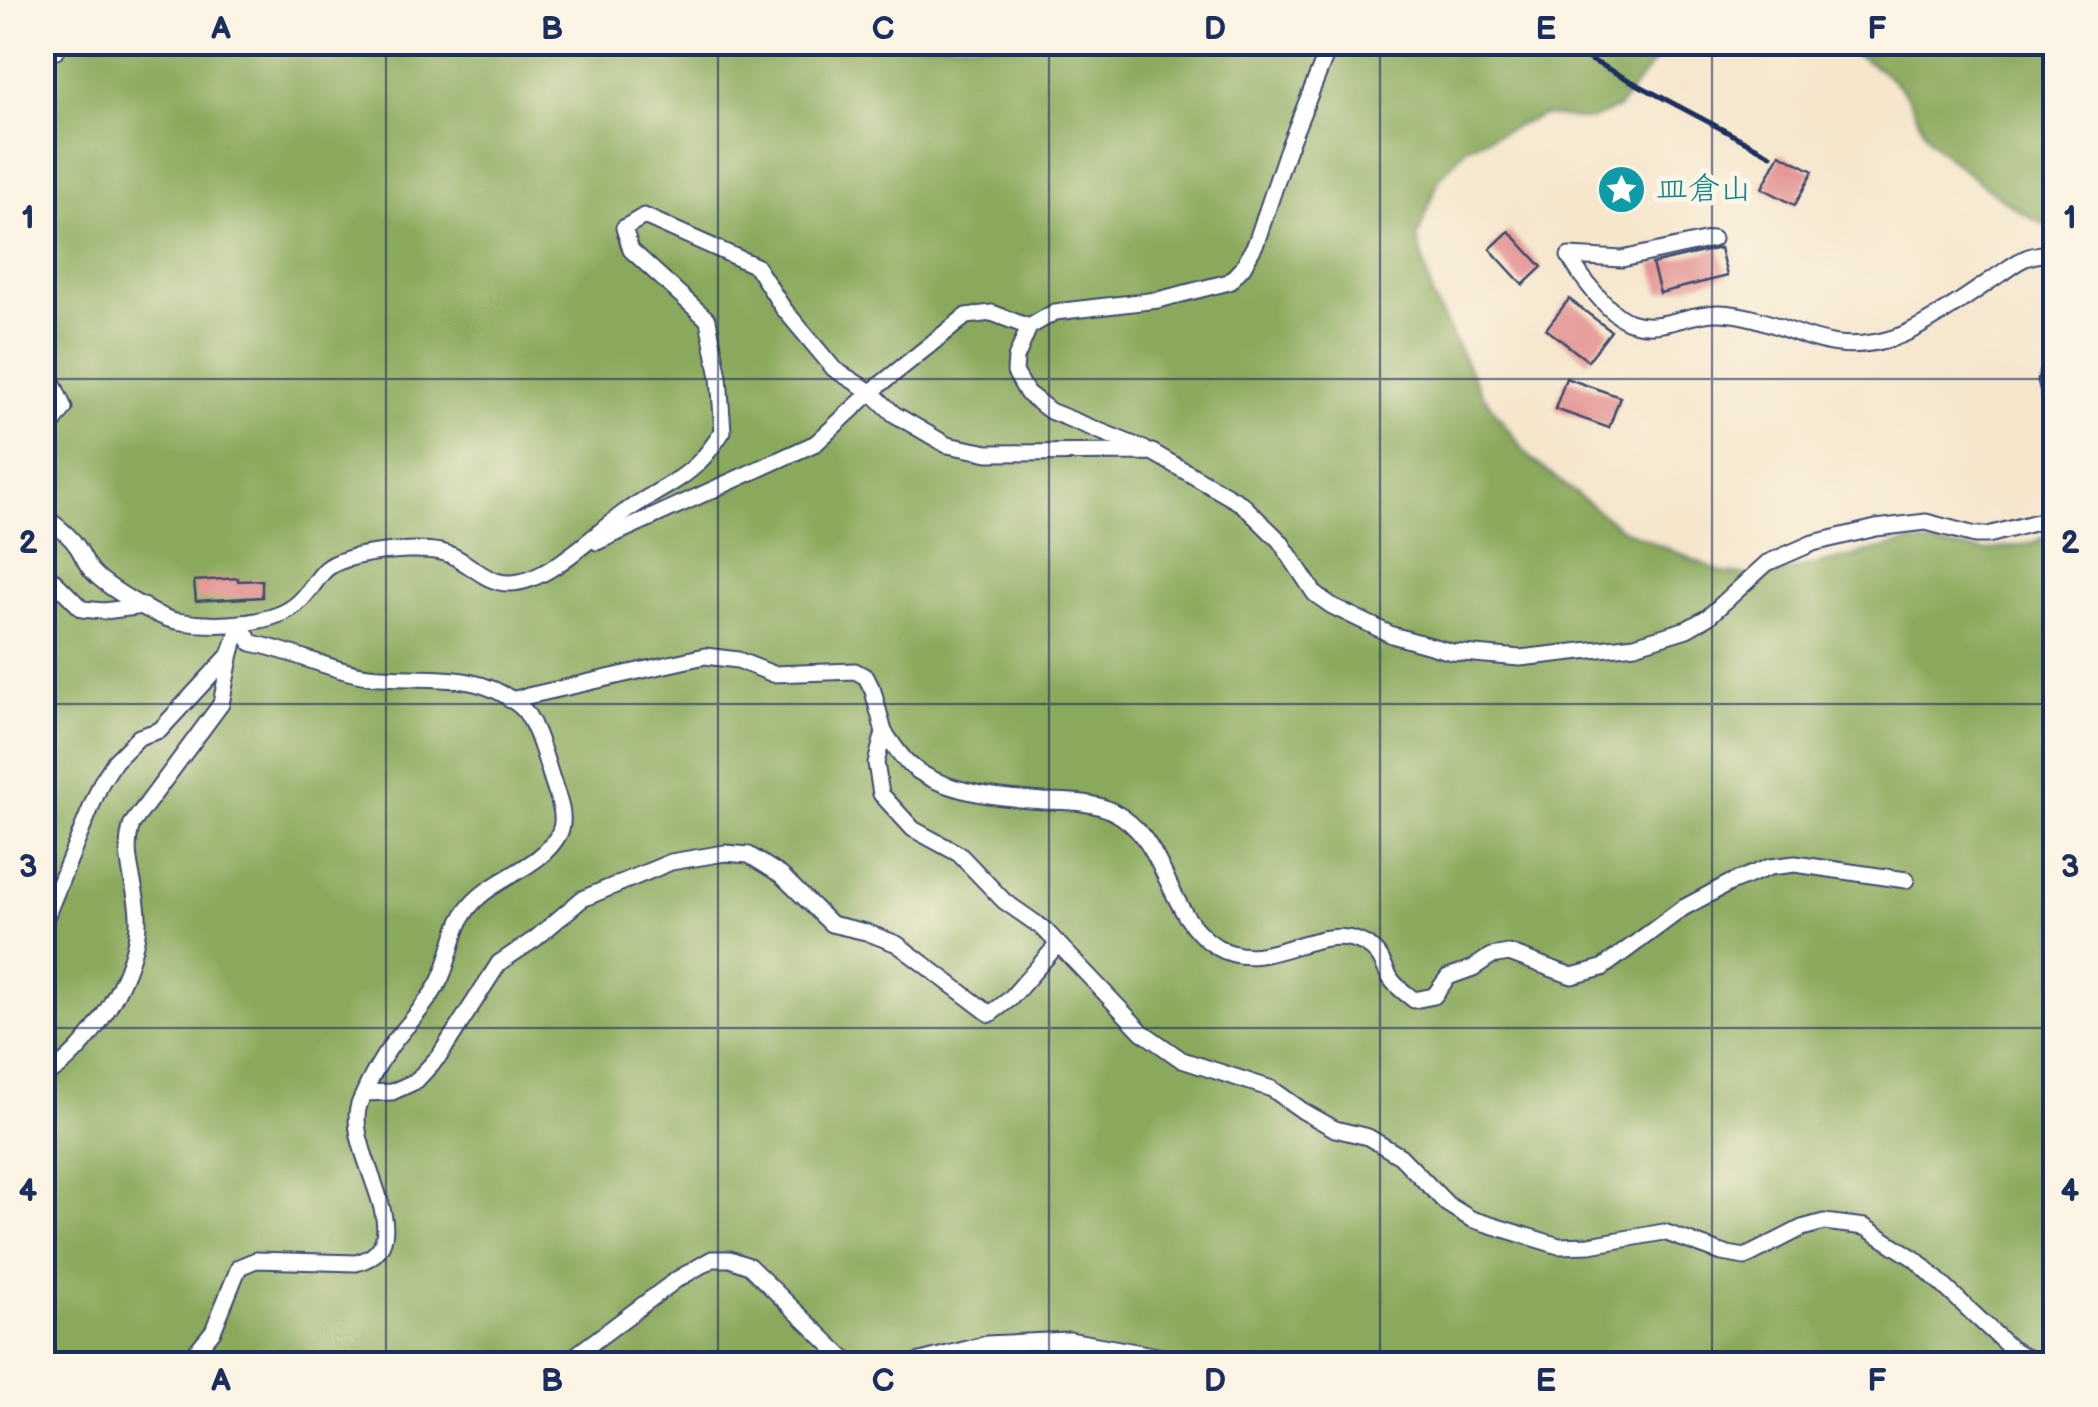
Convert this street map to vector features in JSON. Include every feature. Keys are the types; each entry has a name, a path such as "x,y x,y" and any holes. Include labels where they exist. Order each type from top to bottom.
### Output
{"street":[{"path":"42,52 56,51 61,42"},
{"path":"1331,42 1287,151 1256,243 1229,282 1158,300 1055,312 1029,328 1016,358 1016,372 1038,404 1152,452 1242,504 1280,541 1315,594 1332,606 1392,635 1452,652 1520,658 1635,645 1686,629 1708,617 1767,563 1813,543 1876,528 1926,522 1988,535 2056,517"},
{"path":"575,552 623,513 698,464 723,431 708,320 631,250 624,228 644,216 756,266 834,370 871,392 894,414 947,445 988,452 1152,452"},
{"path":"1712,239 1622,259 1570,256 1580,277 1626,321 1659,327 1688,316 1740,315 1809,340 1862,344 1898,337 2025,258 2056,252"},
{"path":"42,514 74,542 92,572 171,620 240,624 282,613 300,602 316,578 332,564 383,552 434,551 452,555 488,577 510,583 536,575 575,552 816,443 871,392 966,316 992,313 1029,328"},
{"path":"2056,354 2046,380 2056,419"},
{"path":"42,359 64,408 48,430 42,422"},
{"path":"42,569 82,610 144,606"},
{"path":"42,1078 84,1041 126,978 137,946 138,929 126,843 132,824 221,704 240,624"},
{"path":"186,1364 213,1330 239,1267 256,1260 356,1262 369,1259 384,1244 386,1225 379,1198 356,1136 355,1120 365,1093 392,1044 416,1018 440,980 469,907 494,885 547,851 561,831 561,808 541,746 523,708 491,687 449,677 364,675 251,643 240,624"},
{"path":"42,927 102,782 115,761 139,737 160,730 231,653"},
{"path":"510,700 705,656 738,660 773,674 855,672 866,678 874,691 884,732 909,764 955,790 1083,803 1109,810 1132,824 1152,847 1186,919 1218,948 1263,955 1295,949 1323,935 1360,941 1379,953 1392,982 1414,1000 1434,996 1448,977 1491,956 1510,952 1572,976 1602,968 1683,908 1730,882 1770,867 1795,864 1906,880"},
{"path":"884,732 876,764 881,794 912,828 959,854 1004,901 1044,929 1142,1032 1182,1060 1272,1089 1303,1112 1335,1128 1368,1137 1400,1156 1448,1204 1471,1218 1559,1246 1590,1245 1664,1232 1722,1254 1745,1257 1802,1228 1824,1222 1864,1228 1915,1259 2010,1348 2038,1364"},
{"path":"365,1093 392,1092 416,1082 440,1055 499,963 582,899 671,862 725,852 748,855 781,875 831,924 897,944 990,1014 1010,999 1058,944"},
{"path":"564,1364 676,1280 712,1259 730,1259 749,1266 850,1364"},
{"path":"909,1364 987,1344 1069,1340 1202,1364"}],"green space":[{"path":"42,43 1669,43 1618,108 1590,120 1543,115 1467,147 1439,179 1417,238 1433,298 1480,391 1529,457 1620,528 1724,573 1764,577 1910,542 1986,551 2031,543 2055,533 2055,1364 43,1364"},
{"path":"1834,43 2055,43 2055,227 2011,205 1952,161 1930,140 1897,84"}],"building":[{"path":"1780,154 1813,171 1795,205 1762,188"},
{"path":"1509,231 1542,267 1523,285 1490,249"},
{"path":"1720,248 1727,276 1660,293 1652,264"},
{"path":"1569,299 1611,331 1588,361 1546,329"},
{"path":"1566,378 1620,397 1609,428 1555,409"},
{"path":"262,580 262,597 196,601 194,581"}],"railway":[{"path":"1557,42 1771,155"}],"place":[{"name":"皿倉山","path":"1621,189"}]}
